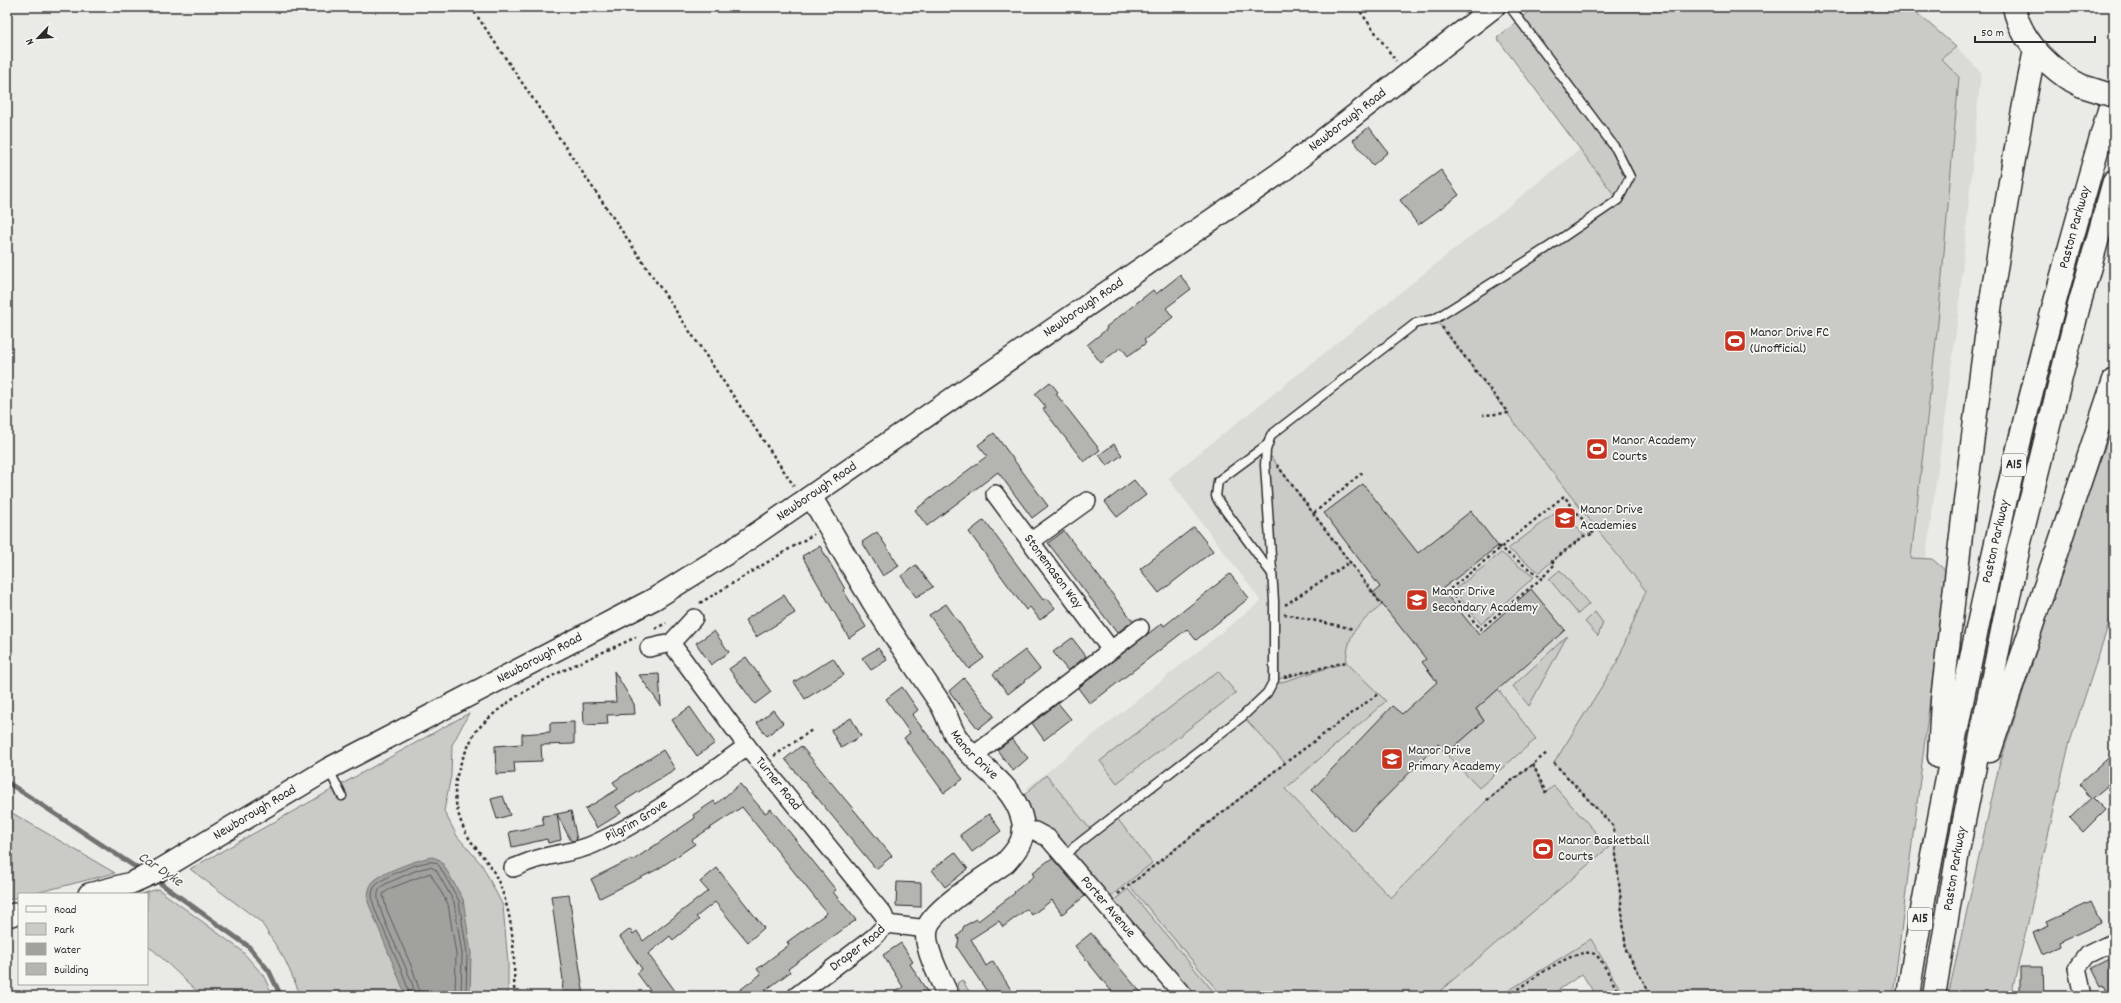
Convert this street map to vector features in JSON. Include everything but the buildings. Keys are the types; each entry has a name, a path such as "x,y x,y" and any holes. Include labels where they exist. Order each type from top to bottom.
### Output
{"highway":[{"path":"2014,7 2023,32 2035,50 2050,66 2082,86 2114,95"},
{"name":"A15","path":"1934,842 1942,700 1988,316 2018,133 2035,50"},
{"name":"Paston Parkway","path":"1908,996 1934,842 1970,656 1998,530 2054,303 2114,95"},
{"name":"Paston Parkway","path":"1934,996 1958,846 2019,546 2078,309 2114,181"},
{"name":"A15","path":"1958,846 2114,380"}],"street":[{"name":"Newborough Road","path":"93,893 131,883 160,870 328,769 654,599 804,494 1284,170 1494,7"},
{"name":"Manor Drive","path":"804,494 828,525 868,596 943,709 957,739 990,770 1009,793 1021,814 1024,830"},
{"name":"Stonemason Way","path":"995,494 1111,650"},
{"path":"1030,542 1087,501"},
{"path":"646,641 671,643 696,611"},
{"path":"974,756 1140,628"},
{"name":"Turner Road","path":"671,643 748,746 883,914 887,924"},
{"name":"Pilgrim Grove","path":"513,868 540,858 567,853 593,845 663,806 748,746"},
{"path":"948,996 929,951 926,929 936,913 1005,863 1018,848 1023,839 1024,830"},
{"name":"Porter Avenue","path":"1024,830 1035,831 1048,838 1067,853 1105,904 1184,996"},
{"path":"7,916 18,913"},
{"name":"Draper Road","path":"796,996 874,936 887,924 926,929"},
{"path":"2083,996 2077,968 2087,955 2114,942"}],"lane":[{"path":"1067,853 1243,716 1267,693 1274,680 1273,575 1267,447 1271,435 1416,323 1435,319 1547,248 1618,200 1630,177 1616,149 1510,7"},
{"path":"1267,447 1218,481 1216,496 1224,510 1273,575"},
{"path":"328,769 342,796"}],"path":[{"path":"471,7 804,494"},
{"path":"1357,7 1407,76"},
{"path":"1435,319 1508,412 1483,415"},
{"path":"1267,447 1382,605"},
{"path":"1314,513 1364,471"},
{"path":"1564,496 1594,534 1584,536 1552,561 1555,564 1542,578 1480,629 1449,590 1499,547 1564,496"},
{"path":"696,611 828,525"},
{"path":"1499,547 1542,578"},
{"path":"1274,612 1350,562"},
{"path":"1274,612 1354,629"},
{"path":"649,631 671,620"},
{"path":"514,996 514,958 510,920 502,891 492,869 463,828 454,798 458,768 477,731 513,700 572,667 646,641"},
{"path":"1274,680 1346,662"},
{"path":"1105,904 1285,763 1379,693"},
{"path":"763,765 793,741 812,730"},
{"path":"1487,800 1547,753"},
{"path":"1554,763 1613,826 1626,950 1651,996"},
{"path":"1533,764 1546,793"},
{"path":"1508,996 1572,955 1590,952 1597,956 1620,996"}],"shaded area":[{"name":"Manor Drive Academies","path":"1956,47 1981,72 1958,316 1868,996 1624,996 1591,939 1500,996 1196,996 1105,891 1036,824 1027,788 1261,601 1168,478 1580,149 1676,278"}],"green space":[{"path":"1534,7 1910,7 1956,47 1941,59 1959,77 1938,323 1911,558 1932,559 1946,571 1893,996 1651,996 1626,950 1613,826 1554,763 1617,662 1646,591 1566,490 1435,319 1618,200 1497,38"},
{"path":"2114,422 2114,608 2069,745 2011,996 1948,996 1999,766 2081,513"},
{"path":"1266,450 1382,605 1361,623 1352,635 1347,651 1346,662 1386,701 1285,789 1391,898 1487,800 1533,764 1545,793 1554,786 1609,847 1434,996 1222,996 1129,885 1285,763 1243,716 1272,685 1337,665 1274,680"},
{"path":"1562,508 1584,536 1539,572 1508,549"},
{"path":"1501,553 1534,577 1481,624 1454,590"},
{"path":"1560,570 1589,604 1578,614 1549,579"},
{"path":"1595,612 1603,623 1598,636 1585,622"},
{"path":"1567,636 1529,706 1513,686"},
{"path":"1218,671 1236,693 1117,783 1100,761"},
{"path":"1498,689 1536,739 1479,788 1446,754 1484,721 1476,709"},
{"path":"469,713 452,745 451,776 444,811 457,836 482,865 503,906 508,963 508,996 301,996 285,960 261,922 190,869"},
{"path":"1046,775 1090,829 1113,813 1152,863 1106,900 1036,828 1023,796"},
{"path":"7,810 115,873 36,893 18,893 18,897 7,900"},
{"path":"158,889 241,950 263,975 273,996 202,996 148,945 148,893 144,893"},
{"path":"1128,889 1217,996 1193,996 1113,901"},
{"path":"1591,939 1624,996 1596,996 1582,974 1550,996 1500,996"},
{"path":"962,980 972,996 961,996 957,983"}],"water":[{"path":"432,857 438,859 443,864 463,899 471,953 470,996 406,996 368,902 370,888 376,879 400,867 418,860"}],"waterway":[{"name":"Car Dyke","path":"7,782 143,872"},
{"name":"Car Dyke","path":"153,878 248,946 269,971 281,996"}],"place":[{"name":"Manor Drive FC (Unofficial)","path":"1735,341"},
{"name":"Manor Academy Courts","path":"1597,449"},
{"name":"Manor Drive Academies","path":"1565,518"},
{"name":"Manor Drive Secondary Academy","path":"1417,600"},
{"name":"Manor Drive Primary Academy","path":"1392,759"},
{"name":"Manor Basketball Courts","path":"1543,849"}]}
